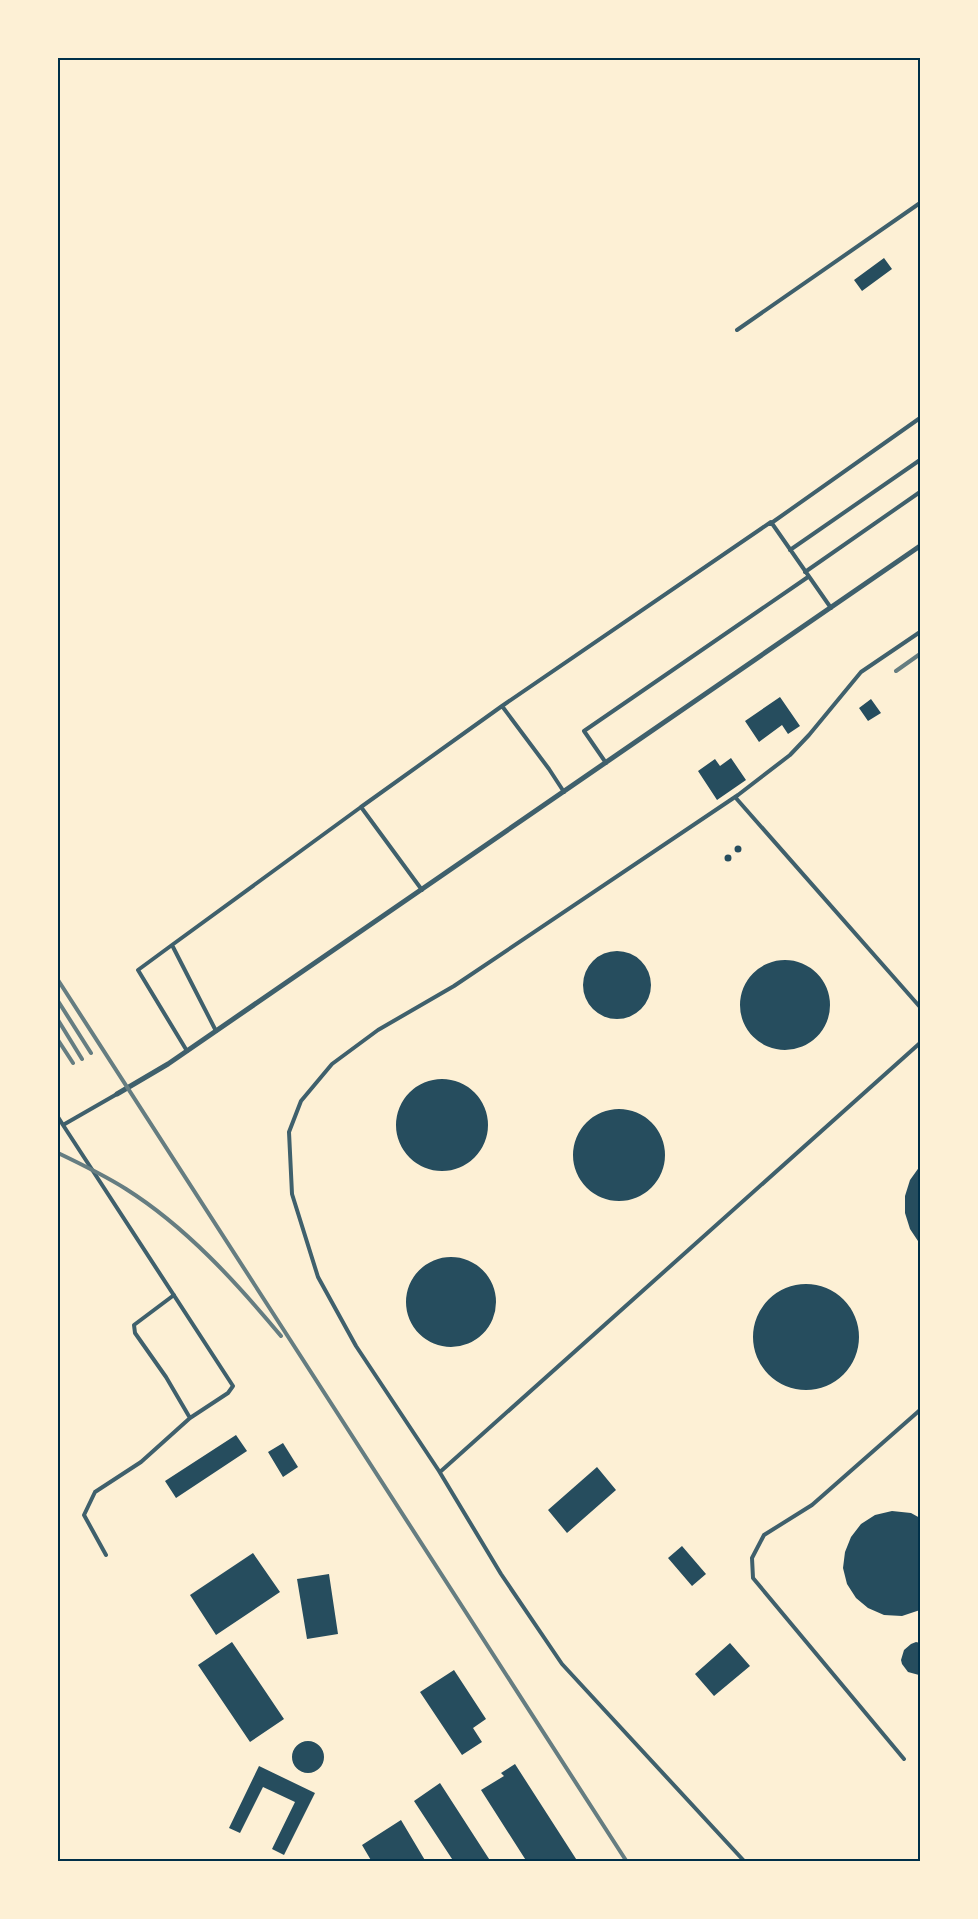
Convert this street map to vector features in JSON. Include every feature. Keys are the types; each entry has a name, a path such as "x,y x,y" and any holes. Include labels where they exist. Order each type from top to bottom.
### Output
{"street":[{"path":"117,1094 187,1051 920,546"}],"lane":[{"path":"737,330 920,203"},
{"path":"187,1051 138,970 502,706 770,524 920,418"},
{"path":"790,550 920,460"},
{"path":"805,572 920,492"},
{"path":"770,524 771,522 831,608"},
{"path":"606,763 584,731 808,576"},
{"path":"746,1862 562,1664 501,1574 440,1472 356,1346 318,1278 292,1194 289,1132 301,1101 332,1064 378,1030 454,986 735,797 790,755 861,672 920,632"},
{"path":"502,706 549,768 564,792"},
{"path":"735,797 920,1007"},
{"path":"361,807 422,890"},
{"path":"172,945 216,1031"},
{"path":"440,1472 920,1043"},
{"path":"63,1125 117,1094"},
{"path":"58,1117 232,1386 228,1393 190,1418 141,1462 95,1492 84,1515 106,1555"},
{"path":"174,1295 134,1326 135,1333 166,1377 190,1418"},
{"path":"904,1759 753,1578 752,1558 764,1535 812,1506 920,1410"}],"building":[{"path":"884,258 892,269 862,291 854,280"},
{"path":"780,697 800,726 788,734 782,725 759,742 745,721"},
{"path":"871,699 881,713 868,721 859,708"},
{"path":"731,758 746,780 717,800 698,771 715,759 720,766"},
{"path":"738,846 741,849 738,852 735,849"},
{"path":"728,855 731,858 728,861 725,858"},
{"path":"617,951 630,954 641,961 648,972 651,985 648,998 641,1009 630,1016 617,1019 604,1016 593,1009 586,998 583,985 586,972 593,961 604,954"},
{"path":"785,960 802,963 817,973 827,988 830,1005 827,1022 817,1037 802,1047 785,1050 768,1047 753,1037 743,1022 740,1005 743,988 753,973 768,963"},
{"path":"442,1079 460,1083 474,1093 484,1107 488,1125 484,1143 474,1157 460,1167 442,1171 424,1167 410,1157 400,1143 396,1125 400,1107 410,1093 424,1083"},
{"path":"619,1109 637,1112 652,1122 662,1137 665,1155 662,1173 652,1188 637,1198 619,1201 601,1198 586,1188 576,1173 573,1155 576,1137 586,1122 601,1112"},
{"path":"920,1166 920,1244 910,1229 905,1213 905,1196 910,1180"},
{"path":"451,1257 460,1258 476,1265 488,1277 495,1293 495,1311 488,1327 476,1339 460,1346 451,1347 442,1346 426,1339 414,1327 407,1311 406,1302 407,1293 414,1277 426,1265 442,1258"},
{"path":"806,1284 826,1288 843,1300 855,1317 859,1337 855,1357 843,1374 826,1386 806,1390 786,1386 769,1374 757,1357 753,1337 757,1317 769,1300 786,1288"},
{"path":"236,1435 247,1451 176,1498 165,1481"},
{"path":"283,1443 298,1467 283,1477 268,1452"},
{"path":"597,1467 616,1490 567,1533 548,1510"},
{"path":"892,1511 911,1513 920,1518 920,1610 902,1616 884,1615 868,1608 856,1598 847,1584 843,1568 845,1552 851,1537 861,1524 875,1515"},
{"path":"682,1546 706,1574 692,1586 668,1558"},
{"path":"253,1553 280,1592 216,1635 190,1595"},
{"path":"329,1574 338,1634 307,1639 297,1579"},
{"path":"232,1642 284,1719 250,1742 198,1665"},
{"path":"916,1642 920,1643 919,1675 908,1672 901,1660 904,1650"},
{"path":"730,1643 750,1666 714,1696 695,1674"},
{"path":"454,1670 486,1719 473,1728 482,1742 462,1755 420,1692"},
{"path":"308,1741 320,1745 324,1757 320,1769 308,1773 296,1769 292,1757 296,1745"},
{"path":"515,1764 578,1862 527,1862 481,1790 504,1776 501,1773"},
{"path":"259,1766 315,1793 284,1855 272,1849 295,1802 263,1787 240,1833 229,1828"},
{"path":"440,1783 491,1862 454,1862 414,1801"},
{"path":"401,1820 426,1862 372,1862 362,1845"}],"railway":[{"path":"896,671 920,654"},
{"path":"58,980 627,1862"},
{"path":"58,1001 91,1053"},
{"path":"58,1020 82,1059"},
{"path":"58,1040 73,1063"},
{"path":"58,1153 118,1184 169,1220 209,1256 281,1336"}]}
